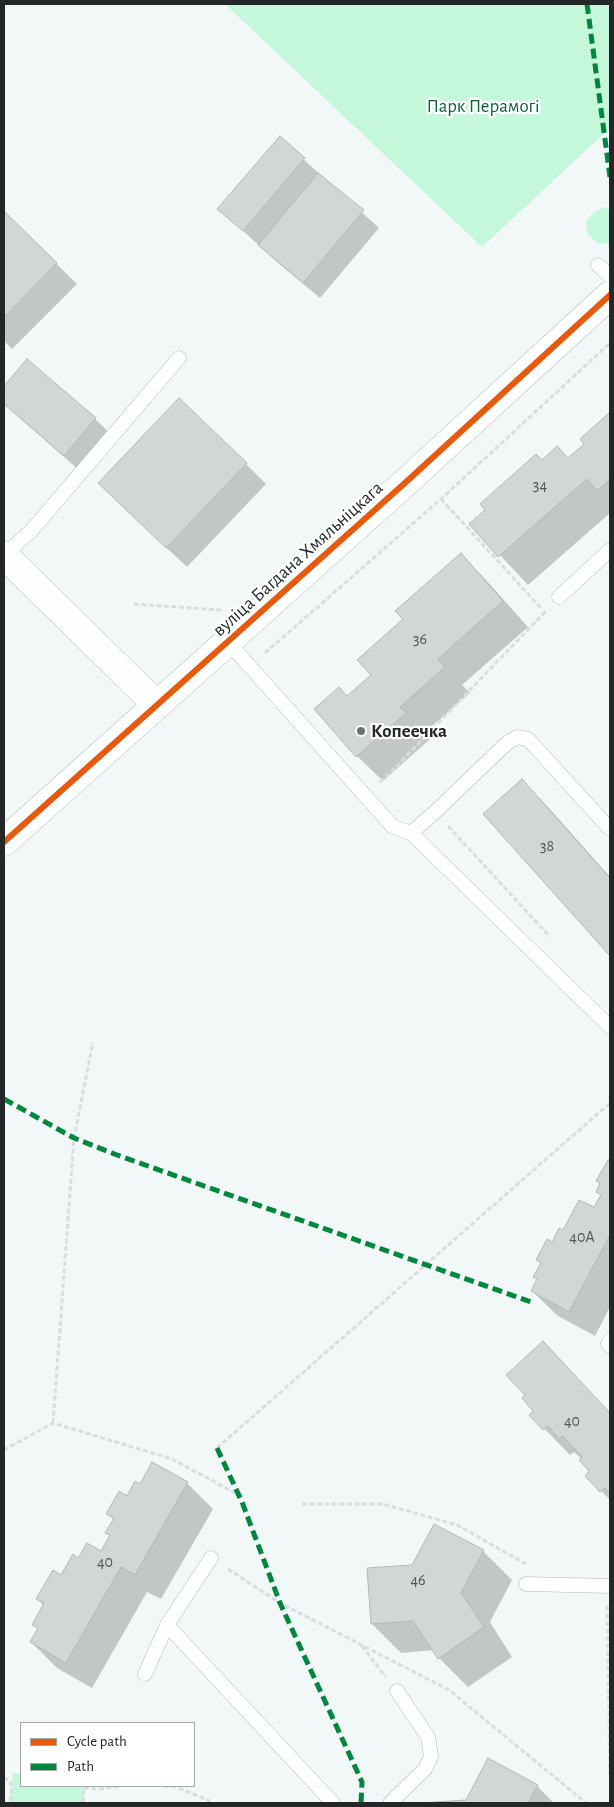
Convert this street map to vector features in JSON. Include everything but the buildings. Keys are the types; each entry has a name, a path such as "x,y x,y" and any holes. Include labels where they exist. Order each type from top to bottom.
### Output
{"street":[{"name":"вуліца Багдана Хмяльніцкага","path":"4,842 406,482 610,295"},
{"path":"4,555 156,705"}],"lane":[{"path":"598,265 610,276"},
{"path":"4,555 32,530 178,358"},
{"path":"558,597 610,550"},
{"path":"228,642 394,827 411,833 610,1027"},
{"path":"411,833 507,743 517,737 528,739 610,829"},
{"path":"610,1340 608,1344 610,1346"},
{"path":"145,1674 167,1625 211,1558"},
{"path":"526,1584 558,1583 608,1586"},
{"path":"167,1625 333,1803"},
{"path":"390,1803 425,1769 431,1756 428,1737 397,1691"}],"path":[{"path":"253,670 264,654 441,499 610,342"},
{"path":"441,499 545,612"},
{"path":"365,794 392,771 558,597"},
{"path":"134,604 222,610"},
{"path":"435,812 556,944"},
{"path":"53,1423 74,1138 93,1042"},
{"path":"217,1448 610,1103"},
{"path":"4,1450 53,1423 172,1459 239,1495"},
{"path":"302,1504 383,1504 457,1525 516,1557 558,1583"},
{"path":"608,1586 610,1775"},
{"path":"360,1644 397,1691"},
{"path":"4,1777 12,1785 10,1803"},
{"path":"83,1803 84,1788 100,1789 113,1787"},
{"path":"176,1787 208,1800 210,1803"}],"green space":[{"name":"Парк Перамогі","path":"225,4 610,4 610,128 482,247"},
{"path":"606,207 610,210 610,244 598,243 588,235 586,221 595,211"},
{"path":"13,1773 20,1774 20,1787 85,1787 83,1803 10,1803"}],"marked path":[{"path":"587,4 610,177"},
{"path":"4,1099 74,1138 117,1155 531,1302"},
{"path":"217,1448 242,1502 280,1603 362,1782 361,1803"}],"cycle path":[{"path":"4,842 406,482 610,295"}],"place":[{"name":"Копеечка","path":"361,731"}]}
